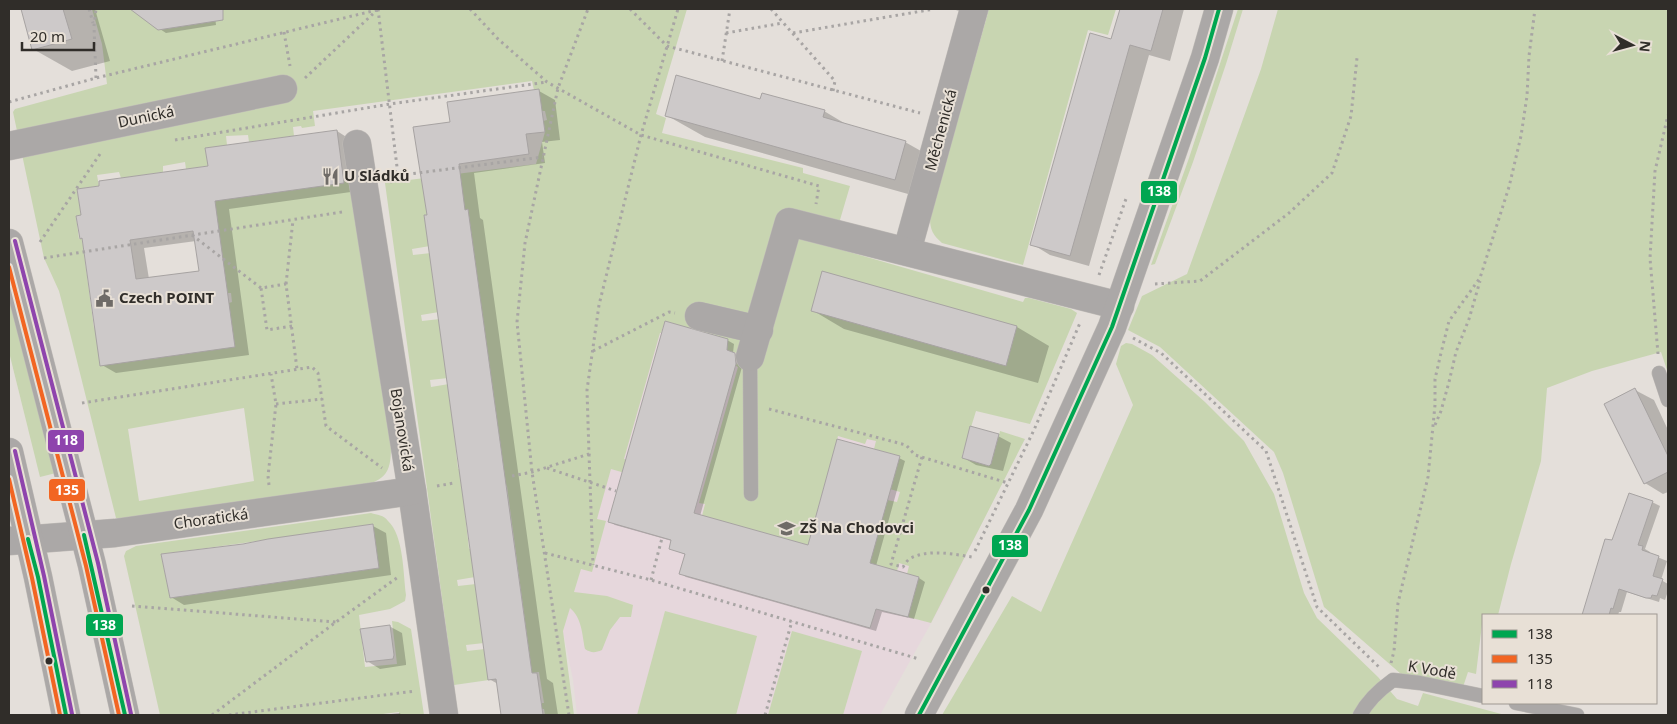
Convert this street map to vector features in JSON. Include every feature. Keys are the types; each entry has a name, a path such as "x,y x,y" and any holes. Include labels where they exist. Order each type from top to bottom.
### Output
{"street":[{"name":"Měchenická","path":"907,251 974,9"},
{"path":"919,715 1026,517 1116,317 1205,58 1219,9"},
{"name":"Dunická","path":"9,146 283,89"},
{"name":"Bojanovická","path":"357,144 412,491 444,715"},
{"path":"750,357 789,222 1090,299 1116,317"},
{"path":"9,243 84,535 125,715"},
{"path":"699,316 759,330"},
{"path":"9,452 18,540 38,577 66,715"},
{"name":"Choratická","path":"18,540 115,534 412,491"}],"lane":[{"path":"750,357 751,494"},
{"path":"1659,373 1668,400"},
{"name":"K Vodě","path":"1360,715 1368,701 1393,680 1420,683 1482,696"},
{"path":"1521,704 1577,715"}],"path":[{"path":"89,9 94,26"},
{"path":"96,9 94,26 96,78"},
{"path":"9,102 96,78 379,9"},
{"path":"283,89 302,80 379,9"},
{"path":"379,9 397,167 389,184"},
{"path":"470,9 498,39 547,82 641,135 819,186 811,227"},
{"path":"569,715 532,472 517,322 525,243 558,88 588,9"},
{"path":"630,9 667,46 944,120"},
{"path":"593,565 588,390 599,305 641,135 678,9"},
{"path":"722,61 730,9"},
{"path":"771,9 835,81 834,91"},
{"path":"793,33 934,9"},
{"path":"1433,430 1441,411 1456,352 1469,319 1518,154 1535,9"},
{"path":"726,33 784,23"},
{"path":"284,32 289,56"},
{"path":"1148,284 1200,281 1290,214 1332,174 1351,116 1357,58"},
{"path":"173,141 390,104 547,82"},
{"path":"1659,373 1650,258 1655,171 1668,115"},
{"path":"40,242 101,152 92,154"},
{"path":"393,176 543,156"},
{"path":"44,258 350,211"},
{"path":"293,220 286,284 297,370"},
{"path":"192,235 261,288 267,330 292,326"},
{"path":"1393,680 1390,670 1394,651 1398,602 1428,477 1435,405 1435,379 1449,321 1480,278"},
{"path":"261,288 286,284"},
{"path":"969,564 1034,430 1090,299"},
{"path":"593,351 668,312 699,316"},
{"path":"1116,317 1161,353 1266,451 1317,607 1370,659"},
{"path":"82,403 312,367 318,373 326,426 412,491"},
{"path":"271,374 276,404 268,476 272,510"},
{"path":"276,404 322,398"},
{"path":"750,404 906,446 915,455 1008,483"},
{"path":"512,476 546,468 589,454"},
{"path":"922,457 891,564 903,567 909,559 929,554 945,553 972,557"},
{"path":"546,468 616,491"},
{"path":"650,580 662,538"},
{"path":"545,553 650,580 922,660"},
{"path":"212,715 421,561"},
{"path":"132,606 336,622"},
{"path":"765,715 792,621"},
{"path":"229,715 440,688"}],"shaded area":[{"name":"ZŠ Na Chodovci","path":"656,308 756,331 758,401 1003,480 945,598 880,715 577,715 573,680 563,631"}],"green space":[{"path":"92,9 146,9 148,22 159,30 210,22 217,9 687,9 656,114 666,118 662,133 803,168 803,173 850,186 832,247 1023,302 1025,298 1029,298 1071,309 1077,313 1030,424 976,411 963,458 988,466 991,464 1000,431 1025,439 931,623 908,617 919,577 907,574 909,566 899,563 897,571 869,563 887,500 897,502 900,492 890,489 900,456 874,449 876,441 867,439 865,444 838,436 808,545 702,516 705,504 699,503 738,367 736,366 739,354 724,349 726,339 665,321 624,459 636,462 632,475 611,469 597,519 606,521 592,572 581,569 574,592 607,596 633,605 631,617 620,617 610,630 602,650 591,652 585,649 579,621 570,608 563,631 574,715 545,715 544,709 542,709 542,703 544,703 539,672 532,673 468,209 464,210 430,246 412,249 413,255 431,253 439,312 421,315 422,321 440,319 448,378 430,380 431,387 449,384 458,469 460,469 469,549 471,549 475,577 457,580 458,586 476,584 484,643 466,645 467,651 485,649 489,680 454,685 385,183 536,164 545,132 543,121 547,120 532,81 313,111 315,126 293,127 294,136 249,142 248,135 226,136 227,145 208,166 186,169 185,162 163,166 163,172 121,178 119,172 97,175 99,186 77,189 81,215 76,216 79,239 82,238 94,328 152,359 159,358 232,302 231,293 227,293 213,201 344,183 343,176 356,187 391,446 389,467 384,476 366,485 124,519 116,518 59,291 44,258 13,112 15,109 107,84 102,44","holes":["244,408 254,481 139,501 128,429"]},
{"path":"989,9 1116,9 1108,35 1088,30 1023,265 942,243 931,229 930,218"},
{"path":"1238,9 1243,9 1193,162 1155,264 1151,265 1189,158"},
{"path":"1278,9 1668,9 1668,373 1661,352 1592,371 1547,388 1541,461 1498,614 1482,614 1476,674 1468,672 1463,687 1401,674 1324,607 1283,473 1274,452 1160,347 1128,330 1142,296 1187,274 1261,69"},
{"path":"9,284 56,473 40,477 9,352"},
{"path":"1126,343 1132,344 1152,355 1205,402 1244,441 1274,494 1304,593 1317,618 1378,677 1397,699 1418,706 1423,693 1505,715 942,715 1012,596 1041,612 1133,405 1116,364 1121,346"},
{"path":"371,513 386,519 393,528 400,545 406,595 405,601 390,609 359,615 365,667 397,664 392,621 411,629 424,715 399,715 399,712 375,715 160,715 124,556 126,551 136,546","holes":["373,524 378,568 170,598 161,554"]},
{"path":"665,611 757,636 736,715 637,715"},
{"path":"792,631 862,651 843,715 768,715"}],"building":[{"path":"21,9 63,9 72,39 32,50"},
{"path":"130,9 223,9 223,20 158,30"},
{"path":"1120,9 1163,9 1151,51 1130,45 1070,256 1030,245 1090,33 1111,39"},
{"path":"676,75 760,99 762,93 825,110 823,117 906,141 895,180 665,116"},
{"path":"539,89 545,132 526,134 529,154 459,164 465,210 468,209 532,673 537,673 543,715 501,715 496,679 488,680 424,215 427,215 413,127 450,122 447,102"},
{"path":"337,130 344,183 215,201 235,347 100,366 82,238 80,239 76,216 81,215 77,189 99,186 99,181 208,166 205,148","holes":["193,231 199,271 136,279 130,240"]},
{"path":"822,271 1017,326 1006,366 811,311"},
{"path":"665,321 728,339 727,350 735,353 736,364 694,513 808,545 837,439 900,456 870,563 919,577 908,617 876,609 870,628 679,574 685,554 669,549 671,540 608,522"},
{"path":"1635,388 1668,456 1668,472 1644,484 1604,404"},
{"path":"970,426 999,434 989,466 962,458"},
{"path":"1629,493 1653,501 1638,545 1643,546 1642,550 1659,556 1653,576 1663,579 1657,596 1652,595 1651,598 1646,598 1619,589 1613,609 1611,608 1609,614 1582,614 1605,539 1612,540"},
{"path":"373,524 379,568 170,598 161,554 243,544"},
{"path":"390,625 393,659 366,662 360,629"}],"transit line":[{"name":"138","path":"919,715 1029,510 1112,327 1205,58 1219,9"},
{"name":"118","path":"15,241 98,563 131,714"},
{"name":"135","path":"9,267 86,566 119,715"},
{"name":"118","path":"15,451 44,576 72,714"},
{"name":"135","path":"9,479 32,578 60,715"},
{"name":"138","path":"84,535 125,715"},
{"name":"138","path":"28,539 38,577 66,715"}],"place":[{"name":"U Sládků","path":"330,176"},
{"name":"Czech POINT","path":"105,298"},
{"name":"ZŠ Na Chodovci","path":"786,528"}]}
